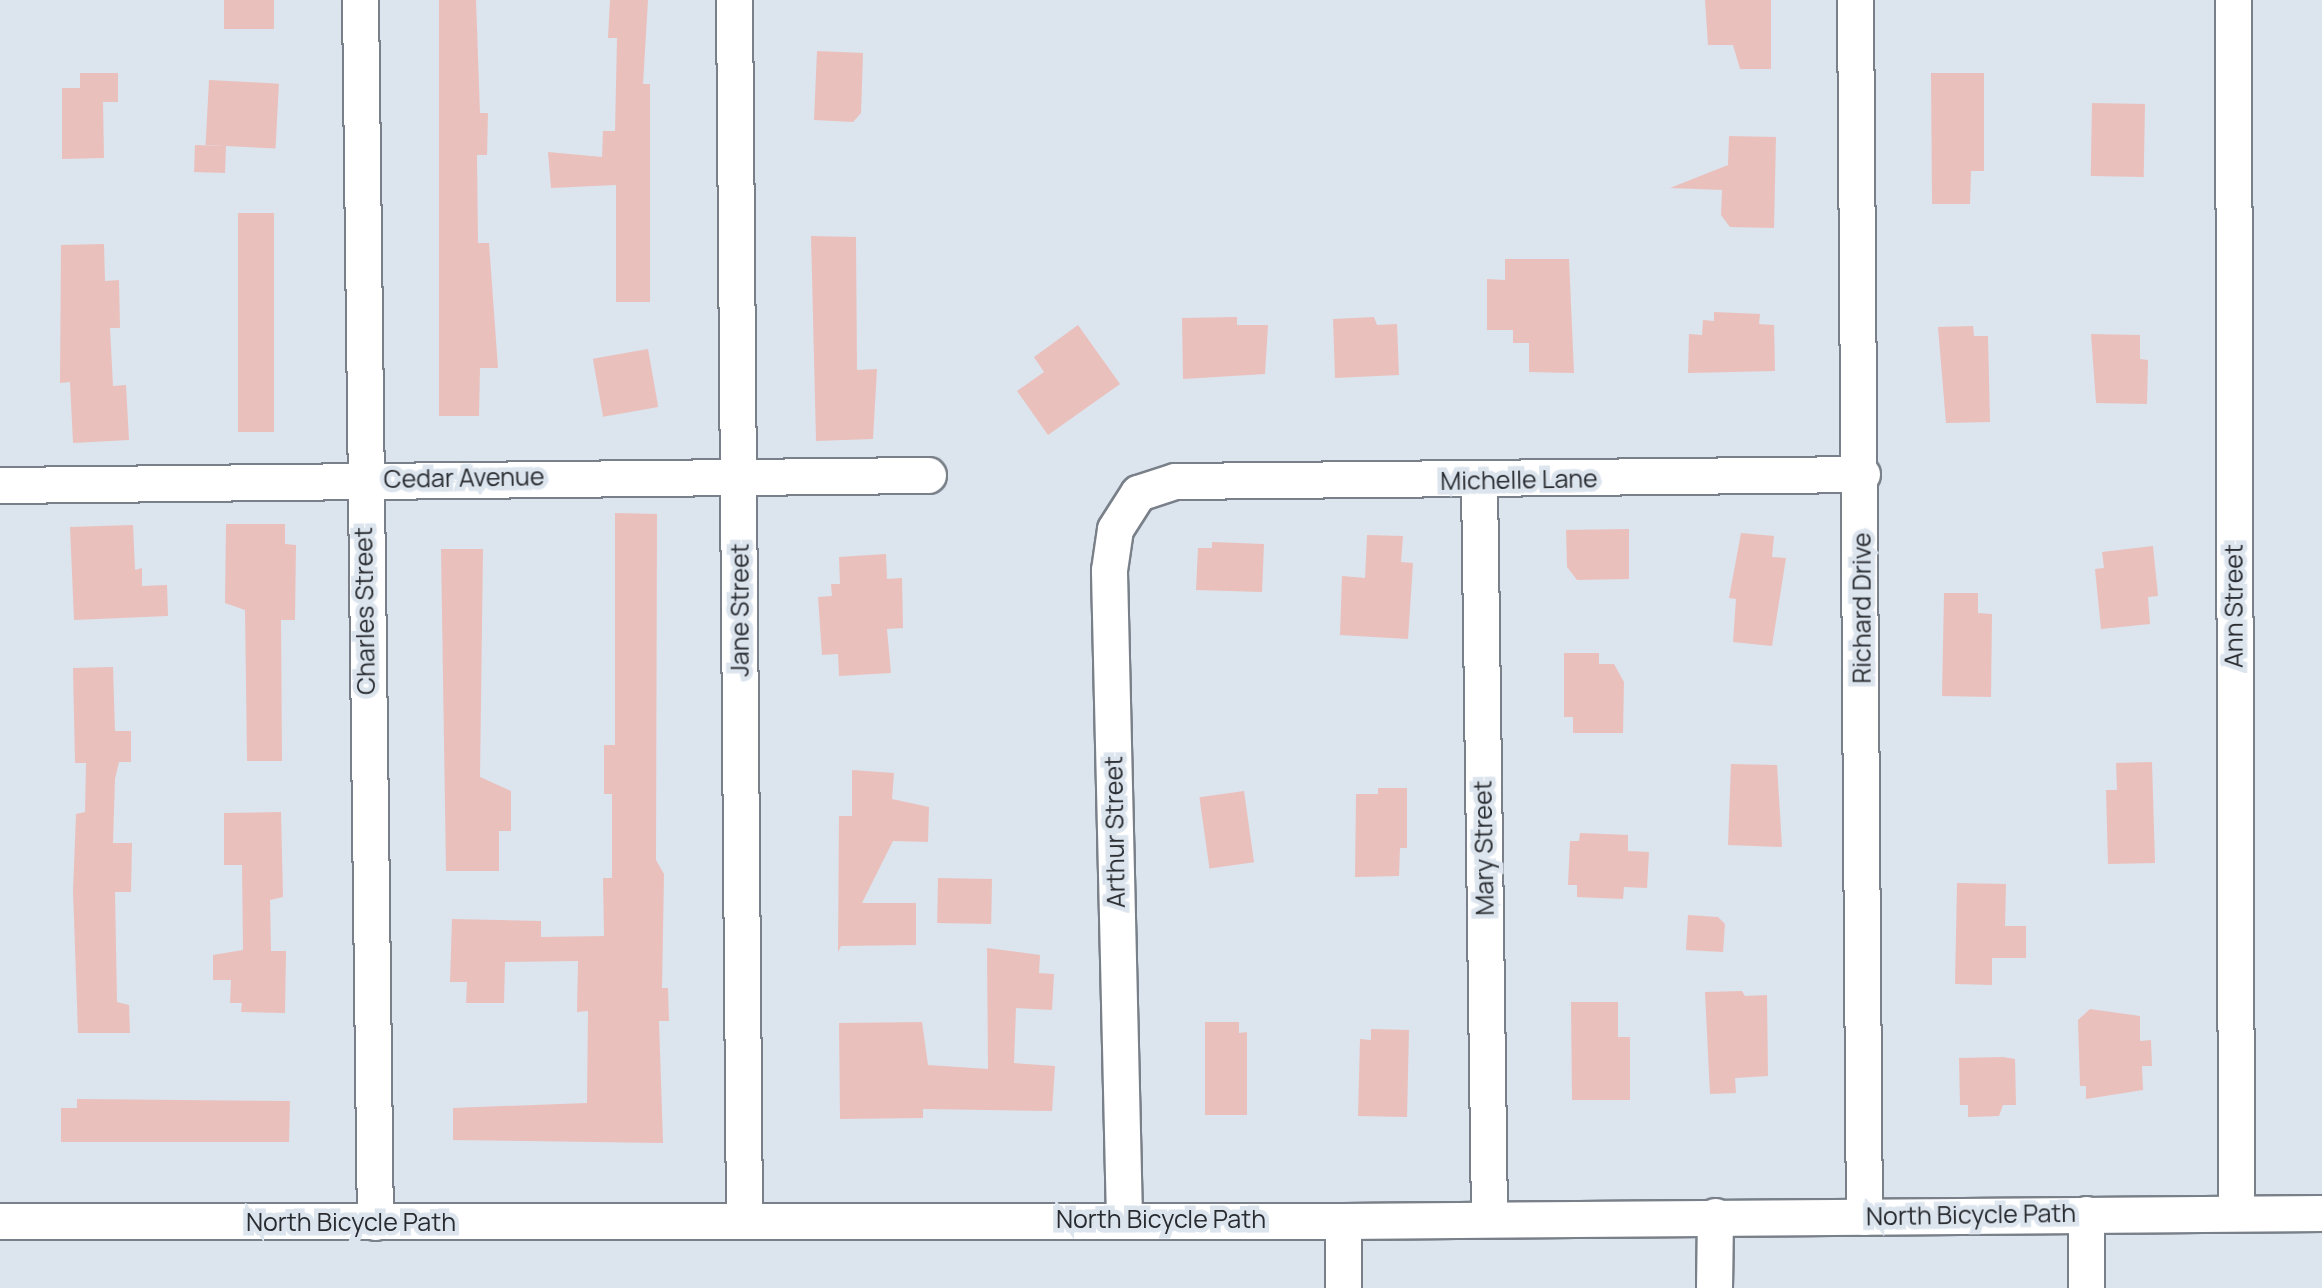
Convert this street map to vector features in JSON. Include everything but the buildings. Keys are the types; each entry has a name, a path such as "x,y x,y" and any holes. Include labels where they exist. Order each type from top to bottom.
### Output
{"street":[{"name":"Charles Street","path":"360,0 374,1222"},
{"name":"Jane Street","path":"734,0 744,1220"},
{"name":"Richard Drive","path":"1855,0 1862,474 1864,1217"},
{"name":"Ann Street","path":"2233,0 2236,1211"},
{"name":"Cedar Avenue","path":"0,485 739,474 928,475"},
{"name":"Michelle Lane","path":"1175,481 1479,481 1862,474"},
{"name":"Arthur Street","path":"1124,1218 1109,570 1115,530 1138,493 1175,481"},
{"name":"Mary Street","path":"1479,481 1489,1216"},
{"path":"0,1208 0,1221"},
{"name":"North Bicycle Path","path":"0,1221 1343,1221 1489,1216 2322,1212"},
{"path":"2086,1214 2086,1288"},
{"path":"1714,1216 1714,1288"},
{"path":"1343,1221 1344,1288"}]}
